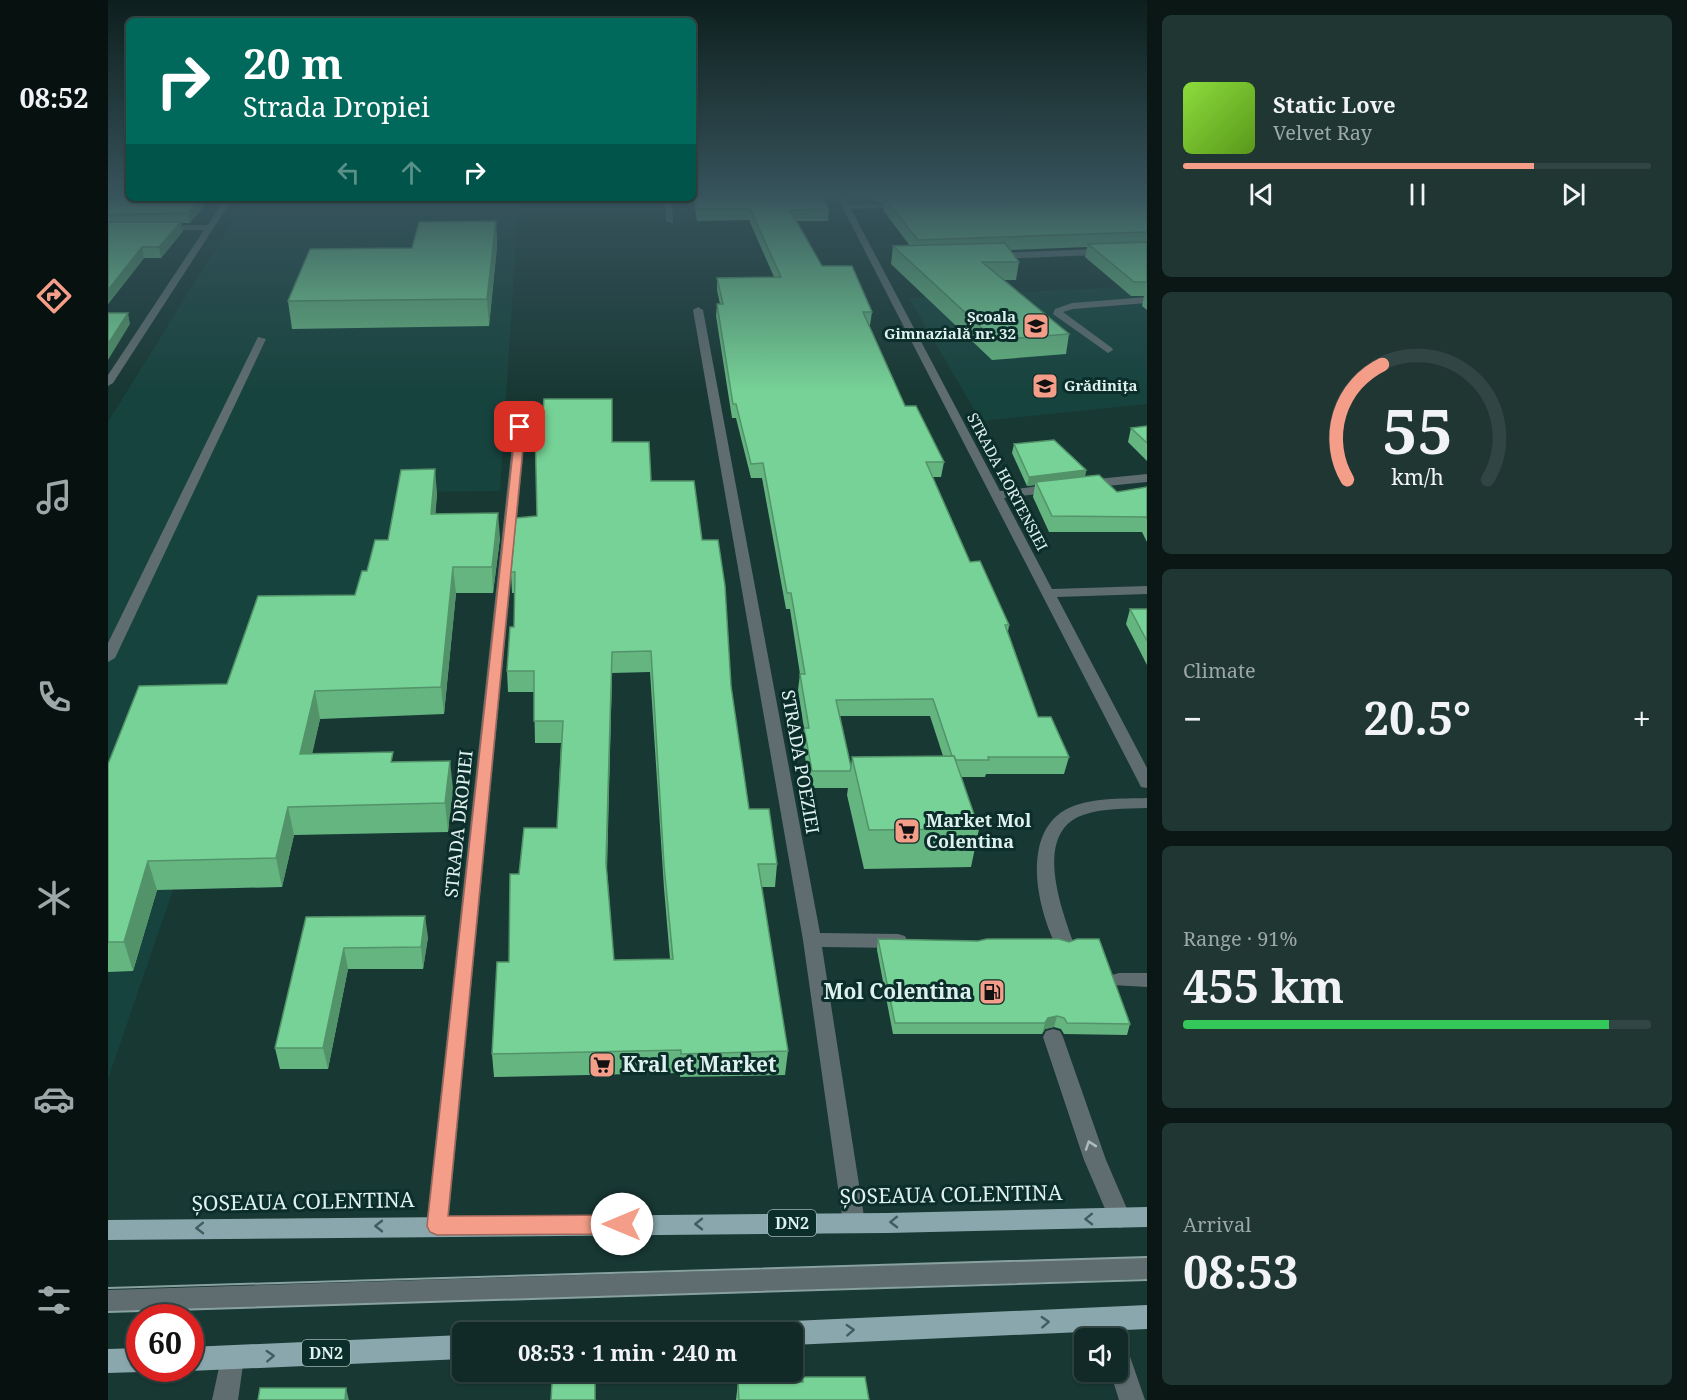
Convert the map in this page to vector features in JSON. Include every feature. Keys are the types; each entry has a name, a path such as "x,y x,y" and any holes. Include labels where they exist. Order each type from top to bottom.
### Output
{"main road":[{"name":"ȘOSEAUA COLENTINA","path":"108,1230 854,1223 1147,1217"},
{"path":"1109,1328 1147,1317"},
{"path":"803,1333 1074,1329"},
{"name":"DN2","path":"204,1359 452,1347"},
{"path":"108,1361 126,1360"}],"street":[{"path":"108,383 188,260"},
{"name":"STRADA HORTENSIEI","path":"881,260 995,495 1146,780"},
{"path":"1108,350 1058,314 1058,311 1071,306 1147,300"},
{"name":"STRADA POEZIEI","path":"698,310 812,940 854,1223"},
{"path":"108,658 261,339"},
{"name":"STRADA DROPIEI","path":"437,1226 520,427"},
{"path":"995,495 1147,478"},
{"path":"1048,593 1147,590"},
{"path":"1065,944 1051,904 1043,871 1050,836 1070,814 1108,805 1147,803"},
{"path":"812,940 918,942"},
{"path":"1119,980 1147,980"},
{"path":"1053,1037 1095,1160 1120,1218"},
{"path":"108,1301 1147,1268"},
{"path":"225,1400 232,1358"},
{"path":"1126,1382 1132,1400"}],"shaded area":[{"path":"208,260 515,260 500,491 401,492 363,612 268,614 108,1079 108,422"},
{"name":"Școala Gimnazială nr. 32","path":"1147,286 1147,404 981,421 909,298"}],"building":[{"path":"108,260 131,260 108,290"},
{"path":"305,260 491,260 487,299 288,301"},
{"path":"773,260 819,260 822,266 852,266 872,312 863,312 905,406 916,406 944,462 926,462 970,562 980,561 1009,625 1005,625 1038,717 1051,717 1069,757 988,757 989,760 956,760 952,756 933,699 836,700 850,771 812,771 804,728 809,728 800,674 805,674 791,593 787,593 763,463 751,464 736,404 733,404 717,304 723,304 717,278 781,277"},
{"path":"909,260 1018,260 1019,262 982,262 1069,334 995,340"},
{"path":"1108,260 1147,260 1147,282 1134,282"},
{"path":"108,313 128,313 108,344"},
{"path":"544,399 612,399 612,442 649,442 651,481 694,481 702,540 718,540 725,586 731,686 749,809 769,809 777,864 758,864 788,1051 681,1054 681,1050 492,1054 497,962 509,962 510,874 519,874 524,828 557,828 563,721 534,721 534,671 507,671 510,627 514,627 515,572 511,572 516,518 537,516 535,426 542,426","holes":["651,651 664,865 673,959 614,960 606,863 612,652"]},
{"path":"1147,426 1147,443 1131,428"},
{"path":"1054,440 1086,470 1029,477 1014,444"},
{"path":"435,469 431,514 498,513 492,567 453,567 441,687 315,691 300,754 393,752 391,762 450,761 445,803 288,807 276,858 148,861 124,942 108,942 108,764 139,686 227,684 258,596 355,595 362,571 367,571 375,540 388,540 401,470"},
{"path":"1099,475 1117,492 1147,487 1147,519 1146,517 1052,516 1036,482"},
{"path":"1130,609 1147,609 1147,641"},
{"path":"954,756 979,829 869,830 852,757"},
{"path":"425,916 421,947 344,948 323,1048 275,1048 306,917"},
{"path":"878,939 978,941 1059,939 1069,942 1077,939 1099,939 1130,1024 1067,1023 1064,1018 1057,1016 1048,1018 1045,1023 895,1023"},
{"path":"803,1377 865,1377 869,1400 739,1400 738,1382 803,1382"},
{"path":"552,1383 595,1383 595,1400 551,1400"},
{"path":"260,1388 346,1388 345,1400 258,1400"}],"tram line":[{"path":"108,1288 1147,1257"},
{"path":"108,1312 1147,1280"}],"place":[{"name":"Școala Gimnazială nr. 32","path":"1036,326"},
{"name":"Grădinița","path":"1045,386"},
{"name":"Market Mol Colentina","path":"907,831"},
{"name":"Mol Colentina","path":"992,992"},
{"name":"Kral et Market","path":"602,1065"}],"route":[{"path":"520,427 437,1226 622,1224"}]}
